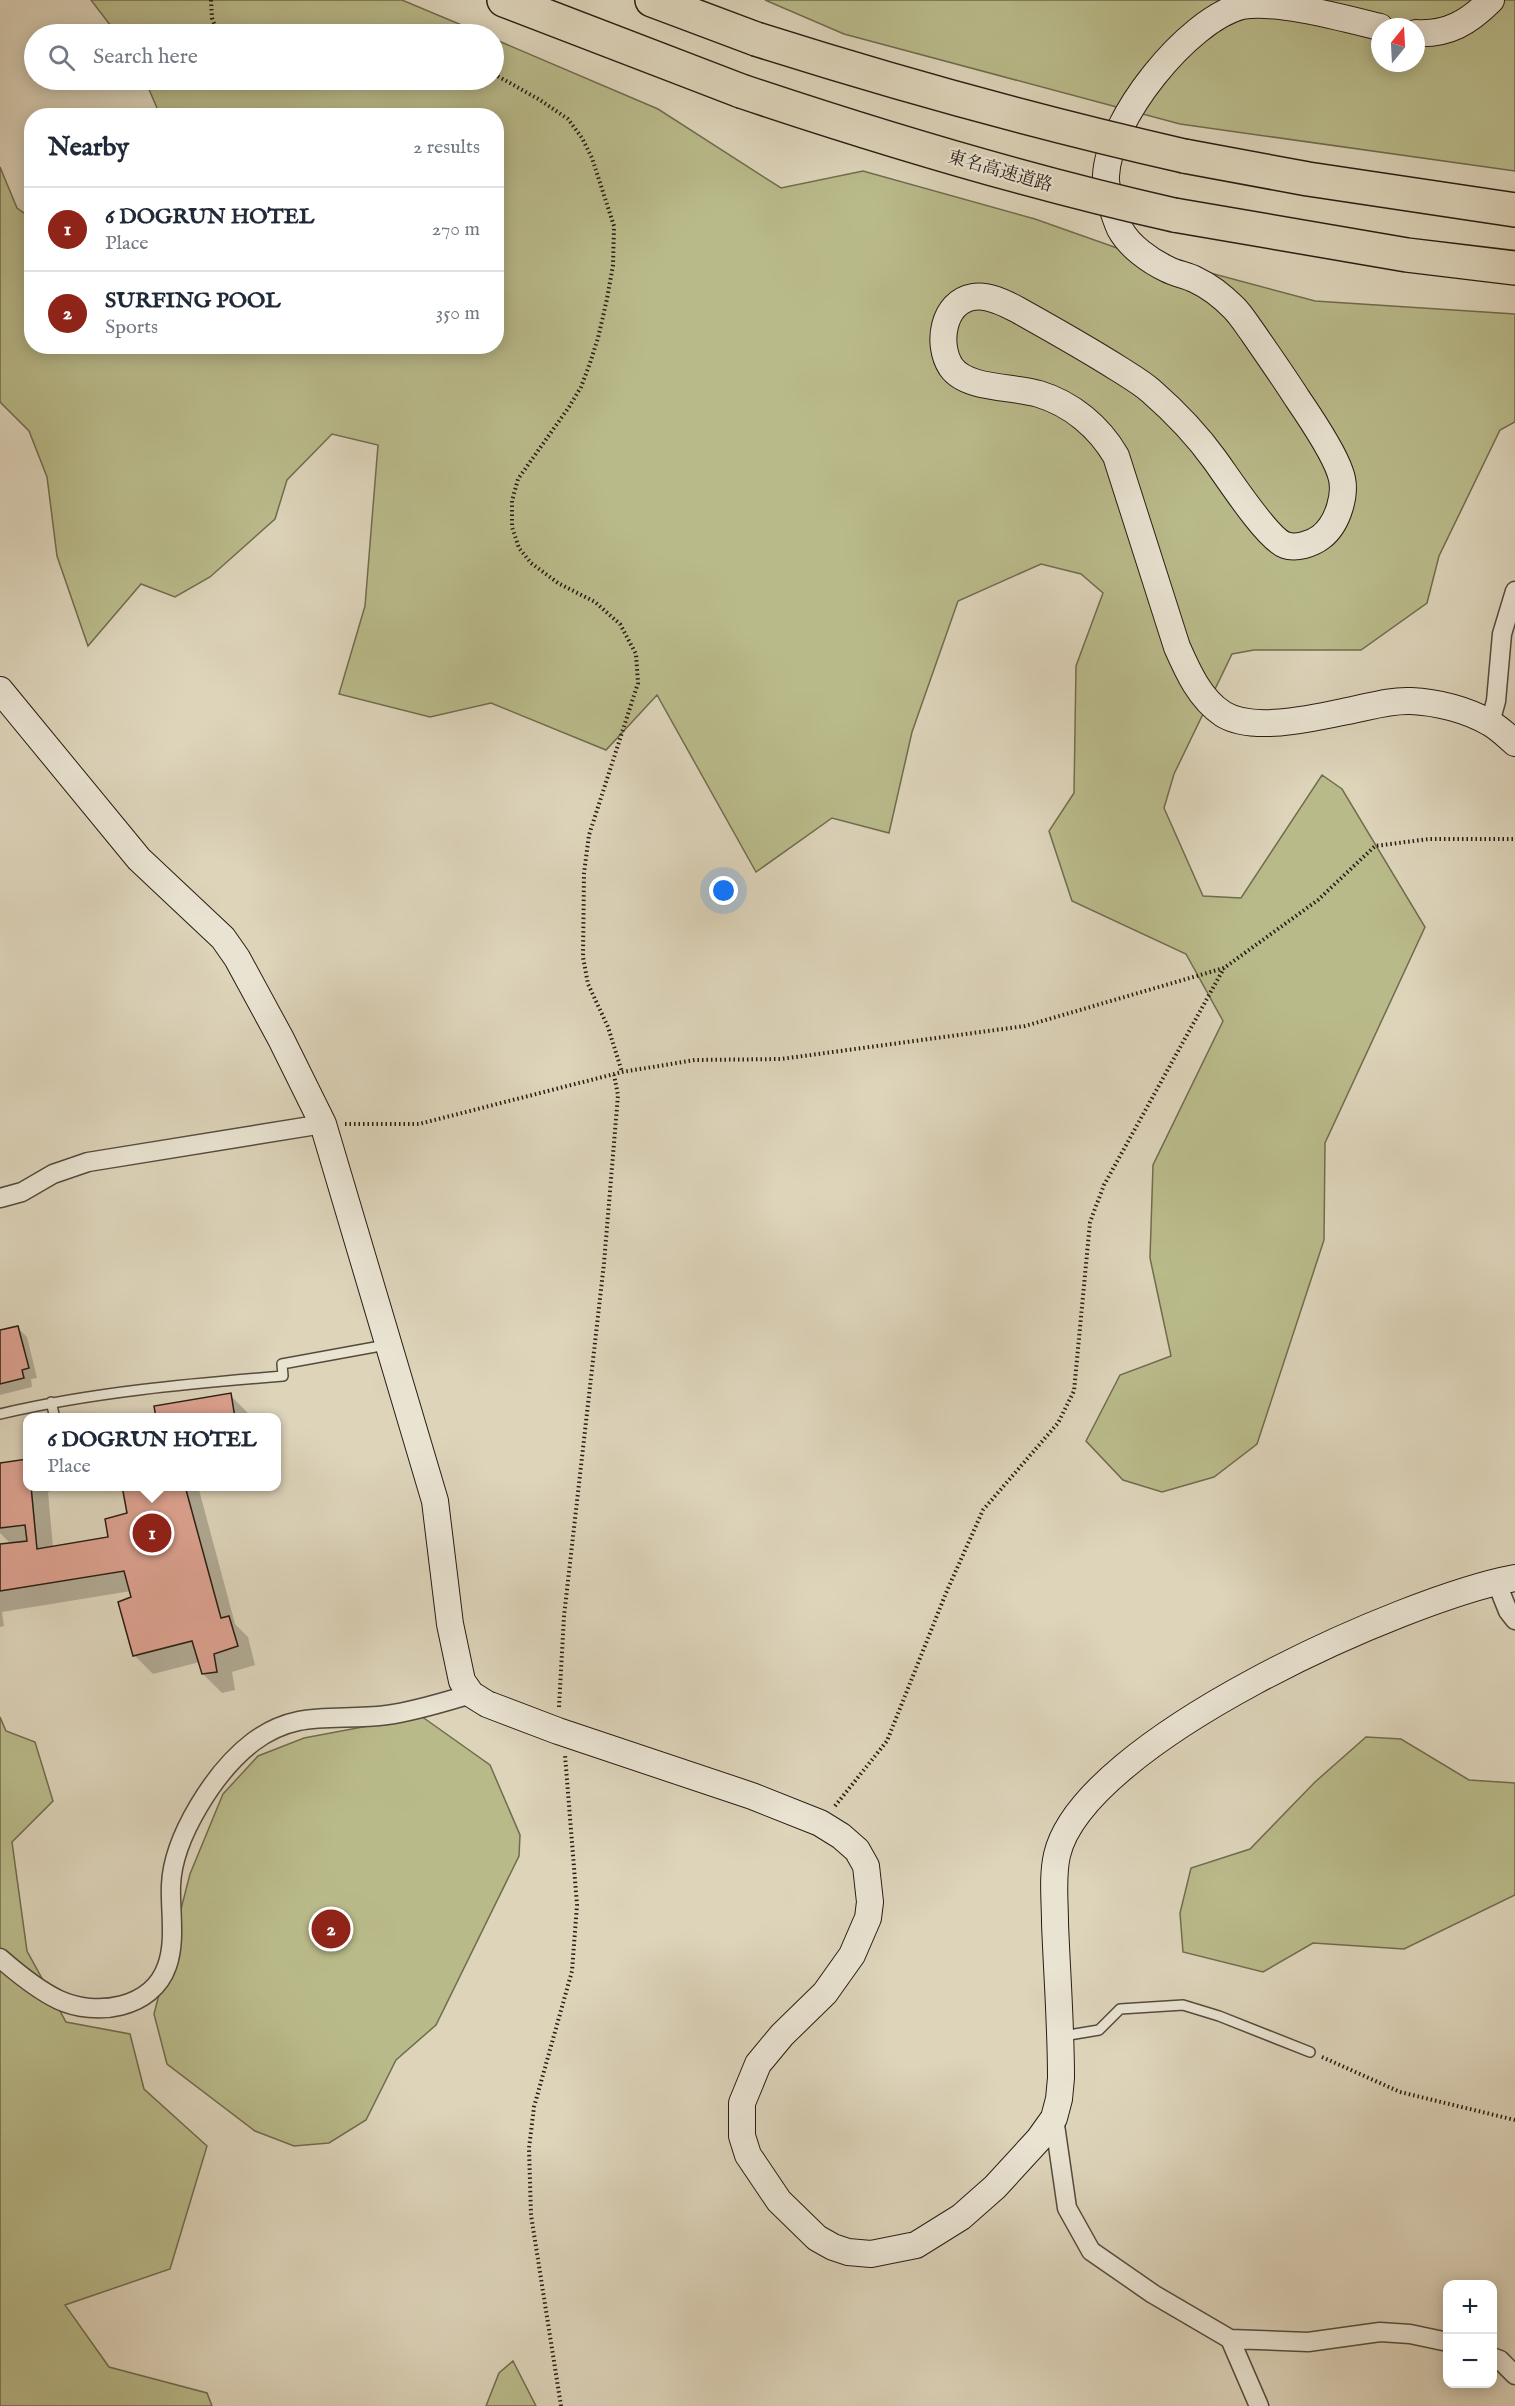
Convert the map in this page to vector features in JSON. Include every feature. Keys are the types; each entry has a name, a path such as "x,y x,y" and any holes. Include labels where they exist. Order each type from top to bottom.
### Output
{"highway":[{"name":"東名高速道路","path":"504,0 741,91 868,134 1079,194 1174,215 1407,255 1515,268"},
{"path":"652,0 756,39 887,80 1092,135 1184,156 1308,179 1515,210"}],"street":[{"path":"1425,34 1457,28 1491,0"},
{"path":"1371,25 1267,3 1245,4 1223,12 1197,31 1170,57 1133,103 1110,151 1105,180 1121,230 1139,251 1167,269 1197,280 1235,309 1310,417 1342,475 1342,497 1336,520 1323,536 1306,545 1285,545 1269,532 1199,439 1149,389 1082,345 1011,306 991,298 974,296 960,302 947,320 941,334 944,354 954,371 976,383 1040,394 1089,421 1104,437 1116,456 1178,647 1190,676 1207,700 1224,715 1248,723 1277,722 1390,702 1411,701 1461,711 1490,723 1515,743"},
{"path":"1490,723 1496,701 1502,634 1515,591"},
{"path":"0,690 139,859 202,917 237,957 323,1124 435,1501 450,1624 462,1681 471,1694 487,1704 563,1733 752,1797 820,1823 841,1836 857,1850 866,1866 870,1902 868,1918 852,1955 825,1993 782,2035 758,2064 742,2103 742,2136 748,2155 779,2201 817,2238 848,2252 871,2254 916,2246 961,2217 995,2187 1039,2139 1054,2118 1059,2099 1061,2037 1055,1933 1054,1877 1057,1855 1066,1830 1091,1798 1132,1760 1189,1720 1250,1682 1428,1602 1506,1580 1508,1611 1515,1620"},
{"path":"0,1198 22,1192 53,1174 88,1162 323,1124"},
{"path":"0,1958 57,1999 70,2004 112,2008 141,1998 163,1976 168,1964 172,1929 172,1870 182,1838 214,1785 238,1755 267,1732 305,1719 387,1715 471,1694"},
{"path":"1054,2118 1068,2208 1091,2251 1152,2294 1230,2339 1308,2342 1380,2332 1410,2334 1443,2341"},
{"path":"1230,2339 1259,2406"},
{"path":"1497,2359 1515,2375"}],"lane":[{"path":"0,1414 51,1402 145,1388 283,1376 282,1364 388,1345"},
{"path":"51,1402 54,1413"},
{"path":"1061,2037 1099,2030 1120,2009 1183,2006 1219,2016 1310,2052"}],"path":[{"path":"211,0 214,24"},
{"path":"504,80 568,119 582,138 592,158 614,226 613,265 598,338 590,363 569,407 518,479 512,501 512,527 519,548 531,563 558,582 595,602 620,624 636,654 638,683 589,835 584,873 583,957 588,984 608,1027 622,1072"},
{"path":"323,1124 419,1124 622,1072 695,1060 781,1059 1025,1026 1224,968 1318,900 1375,846 1429,839 1515,839"},
{"path":"820,1823 855,1784 887,1741 946,1593 983,1510 1058,1423 1074,1391 1090,1222 1104,1185 1224,968"},
{"path":"561,2406 531,2215 530,2148 534,2107 572,1971 577,1905 563,1733 564,1616 604,1263 618,1095 614,1075"},
{"path":"1310,2052 1400,2092 1515,2120"}],"green space":[{"path":"91,0 402,0 459,24 109,24"},
{"path":"765,0 1515,0 1515,171 1180,124 844,34"},
{"path":"504,43 658,109 781,188 863,171 1035,219 1117,248 1315,301 1515,314 1515,422 1500,430 1439,556 1427,603 1361,650 1254,650 1232,654 1174,774 1164,808 1203,896 1241,898 1322,775 1342,789 1425,927 1325,1143 1324,1240 1257,1444 1214,1477 1162,1492 1123,1480 1086,1441 1120,1375 1171,1356 1150,1258 1153,1165 1223,1021 1186,954 1072,901 1049,831 1074,793 1076,666 1103,593 1081,574 1041,564 958,601 912,732 889,833 832,818 756,872 657,695 606,750 491,703 430,717 339,694 365,606 378,445 332,434 287,480 275,519 210,577 175,597 141,584 88,646 57,556 47,477 29,431 0,402 0,167 17,208 24,213 24,354 504,354 504,108 157,108 149,90 504,90"},
{"path":"421,1716 490,1765 520,1835 519,1856 436,2025 396,2060 366,2120 329,2143 294,2146 255,2131 167,2064 154,2014 190,1874 223,1794 258,1756 304,1738"},
{"path":"0,1717 6,1731 35,1742 53,1801 12,1842 27,1951 66,2022 130,2034 144,2089 207,2146 170,2269 65,2305 109,2367 207,2393 212,2406 0,2406"},
{"path":"1366,1737 1401,1739 1469,1780 1515,1783 1515,1895 1404,1949 1313,1943 1263,1972 1183,1952 1180,1913 1191,1868 1250,1849 1315,1782"},
{"path":"513,2361 536,2406 486,2406 499,2373"}],"building":[{"path":"18,1326 29,1368 22,1370 24,1378 0,1384 0,1330"},
{"path":"231,1393 234,1413 155,1413 154,1406"},
{"path":"23,1460 23,1491 31,1491 37,1549 108,1537 105,1519 127,1513 123,1491 186,1491 221,1618 229,1616 238,1646 214,1654 217,1672 202,1674 192,1641 133,1656 118,1602 131,1597 124,1571 0,1591 0,1544 27,1541 25,1525 0,1528 0,1463"}],"place":[{"name":"6 DOGRUN HOTEL","path":"152,1533"},
{"name":"SURFING POOL","path":"331,1929"}]}
